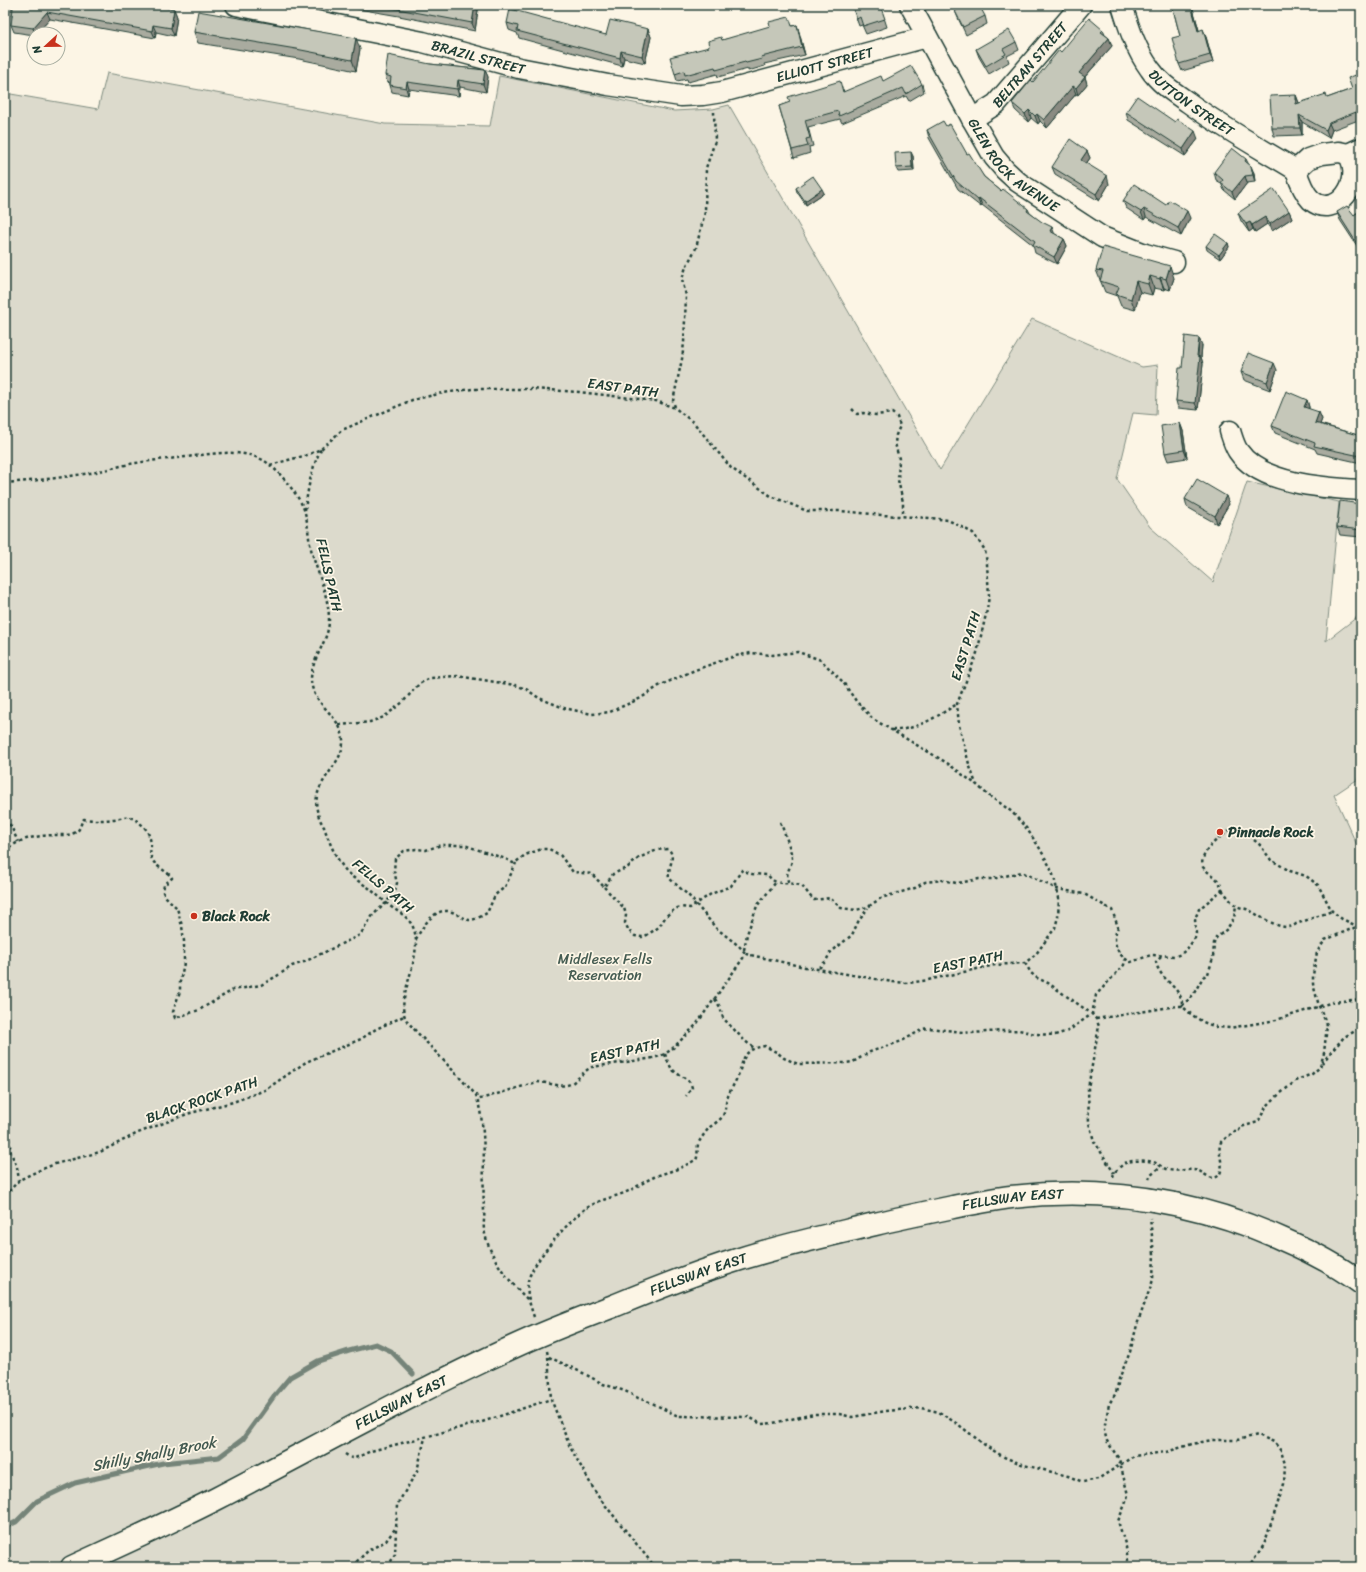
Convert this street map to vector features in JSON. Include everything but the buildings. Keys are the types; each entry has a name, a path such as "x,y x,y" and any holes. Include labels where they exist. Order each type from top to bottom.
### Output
{"main road":[{"name":"FELLSWAY EAST","path":"72,1567 218,1498 373,1416 512,1347 654,1290 740,1259 822,1236 909,1216 1007,1197 1070,1193 1147,1198 1213,1213 1254,1226 1318,1257 1348,1273 1361,1283"}],"street":[{"name":"BRAZIL STREET","path":"236,5 423,42 491,61 587,81 670,95 694,96 717,93"},
{"name":"GLEN ROCK AVENUE","path":"910,5 972,119 999,164 1018,182 1102,237 1145,254 1174,262"},
{"name":"BELTRAN STREET","path":"972,119 996,104 1081,5"},
{"name":"DUTTON STREET","path":"1122,5 1132,38 1144,60 1158,79 1167,88 1217,123 1296,170"},
{"name":"ELLIOTT STREET","path":"717,93 927,37"},
{"path":"1355,151 1352,159 1353,182 1347,194 1334,204 1322,205 1311,199 1303,188 1296,170 1308,159 1322,154 1355,151"},
{"path":"1230,430 1237,450 1244,458 1252,465 1269,474 1308,484 1361,490"}],"path":[{"path":"675,408 673,401 682,359 686,311 686,296 682,279 686,267 696,248 705,212 706,168 715,141 717,93"},
{"name":"EAST PATH","path":"270,465 307,455 321,449 342,430 412,400 443,393 472,389 531,389 580,392 656,401 675,408 694,423 731,468 771,496 807,511 841,511 882,516 902,515 948,520 973,533 984,550 987,564 989,596 977,653 957,704"},
{"path":"852,408 857,414 863,413 876,415 892,413 897,417 900,426 896,435 895,443 899,459 898,480 903,502 902,515"},
{"name":"EAST PATH","path":"305,511 308,485 314,463 321,449"},
{"name":"FELLS PATH","path":"5,483 40,480 136,463 226,453 242,454 262,460 270,465 283,478 305,511 310,545 324,589 329,618 325,641 312,668 312,688 320,702 339,725 343,738 343,747 335,764 321,785 316,799 317,812 336,856 349,874 386,903 404,914 414,929 415,940 411,974 405,998 404,1016"},
{"path":"339,725 370,722 384,717 403,702 419,684 430,678 457,676 515,686 526,689 539,698 564,708 592,714 610,712 641,698 659,686 695,670 735,656 751,653 772,655 798,652 821,660 843,682 856,700 873,719 947,763 1012,812 1027,829 1049,865 1057,888 1059,907 1055,928 1036,954 1025,963 1031,973 1092,1014 1099,1026 1088,1088 1089,1123 1096,1145 1114,1173 1113,1181 1118,1195"},
{"path":"892,730 901,730 929,720 957,704 964,746 976,784"},
{"path":"5,852 18,842 40,836 75,833 80,828 84,819 90,821 101,821 129,816 146,828 151,845 150,853 152,859 172,878 164,885 163,892 164,896 177,908 182,926 184,963 180,982 180,991 173,1012 175,1018 199,1010 233,990 261,985 278,976 292,966 356,938 363,932 372,915 386,903 396,887 397,883 394,871 395,859 404,851 416,849 426,850 441,845 464,845 506,859 513,863 516,862"},
{"path":"5,820 11,826 18,842"},
{"path":"780,822 791,852 792,861 786,874 789,884"},
{"path":"1332,911 1296,924 1293,927 1283,927 1265,921 1249,910 1236,906 1222,890 1217,878 1203,867 1202,858 1210,846 1224,835 1231,831 1242,830 1260,845 1271,860 1290,871 1306,876 1318,885 1332,911 1342,919 1359,926"},
{"path":"415,940 428,921 444,910 454,912 469,920 487,913 495,895 505,887 516,862 526,855 542,849 549,849 560,855 574,872 592,874 624,908 625,925 629,931 635,936 642,937 659,927 666,916 680,907 690,908 711,894 731,886 742,870 752,874 768,875 776,882 800,886 814,900 830,898 841,908 846,910 856,910 868,907 881,898 915,888 925,882 943,880 956,883 1001,877 1018,872 1026,873 1043,883 1057,888 1084,894 1112,910 1118,927 1115,932 1114,944 1121,957 1131,962 1151,955 1176,956 1181,954 1187,949 1196,934 1195,919 1199,909 1222,890"},
{"path":"604,887 613,874 628,867 639,858 657,850 668,849 672,853 669,878 696,904 716,928 745,952"},
{"path":"745,952 747,934 757,906 776,882"},
{"path":"1182,1006 1193,995 1203,977 1208,974 1213,958 1214,943 1216,938 1227,929 1234,918 1236,906"},
{"path":"818,968 826,961 830,953 852,935 858,922 868,907"},
{"path":"1320,1067 1324,1053 1327,1025 1319,1006 1313,979 1317,952 1325,940 1359,926"},
{"name":"EAST PATH","path":"477,1100 537,1082 559,1085 570,1084 585,1070 592,1066 654,1058 666,1054 686,1037 696,1025 715,999 745,952 818,968 893,982 909,983 995,965 1025,963"},
{"path":"1161,956 1156,962 1156,965 1179,993 1182,999 1182,1006"},
{"path":"404,1016 413,1028 476,1095 484,1138 484,1229 496,1261 529,1301 528,1289 531,1273 551,1244 568,1224 583,1211 608,1197 623,1193 654,1177 677,1169 696,1160 697,1147 700,1141 709,1128 722,1118 729,1094 737,1079 741,1063 746,1055 754,1048 765,1046 784,1058 798,1064 844,1063 853,1062 870,1052 902,1041 923,1029 929,1028 971,1032 1019,1030 1035,1034 1055,1035 1068,1031 1092,1014 1096,995 1124,965 1125,960"},
{"path":"715,999 720,1007 723,1018 744,1040 754,1048"},
{"path":"1096,1019 1167,1006 1182,1006 1203,1022 1216,1027 1230,1028 1276,1020 1333,1002 1361,999"},
{"name":"BLACK ROCK PATH","path":"5,1196 19,1180 55,1164 100,1152 138,1132 187,1114 233,1102 265,1090 306,1062 361,1039 376,1029 404,1016"},
{"path":"1114,1173 1129,1161 1148,1161 1156,1163 1160,1167 1168,1170 1184,1171 1191,1169 1210,1178 1215,1178 1219,1175 1221,1168 1219,1149 1221,1142 1225,1138 1229,1137 1232,1132 1238,1132 1241,1127 1258,1122 1266,1107 1276,1097 1297,1080 1312,1074 1320,1067 1344,1037 1361,1028"},
{"path":"666,1054 668,1063 675,1071 689,1080 692,1088 686,1096"},
{"path":"5,1121 7,1125 11,1153 17,1167 19,1180"},
{"path":"1129,1567 1126,1547 1118,1521 1128,1495 1120,1465 1120,1459 1107,1441 1104,1430 1109,1404 1116,1393 1119,1380 1130,1352 1136,1325 1153,1280 1154,1254 1147,1198"},
{"path":"655,1567 597,1495 570,1446 551,1399 548,1356 603,1384 625,1390 638,1398 678,1416 749,1417 761,1424 773,1423 814,1414 839,1414 852,1417 886,1411 921,1408 939,1412 986,1446 1004,1457 1024,1465 1068,1476 1083,1482 1098,1479 1134,1456 1166,1452 1212,1440 1237,1440 1255,1435 1274,1442 1281,1450 1285,1464 1284,1484 1264,1545 1248,1567"},
{"path":"345,1454 353,1459 371,1451 482,1422 551,1399"},
{"path":"388,1567 395,1554 397,1505 417,1471 425,1438"},
{"path":"355,1567 355,1563 369,1550 386,1541 397,1525"}],"green space":[{"name":"Middlesex Fells Reservation","path":"107,73 385,124 490,126 499,76 674,111 713,109 729,105 940,470 1032,319 1142,367 1158,365 1156,415 1133,413 1117,479 1150,527 1213,582 1247,482 1339,502 1326,641 1361,614 1361,777 1334,795 1361,854 1361,1567 5,1567 5,93 98,109"}],"waterway":[{"name":"Shilly Shally Brook","path":"5,1527 16,1522 37,1501 75,1483 163,1463 219,1457 243,1439 274,1396 290,1377 318,1361 376,1344 391,1351 413,1374"}],"place":[{"name":"Pinnacle Rock","path":"1220,832"},
{"name":"Black Rock","path":"194,916"}]}
